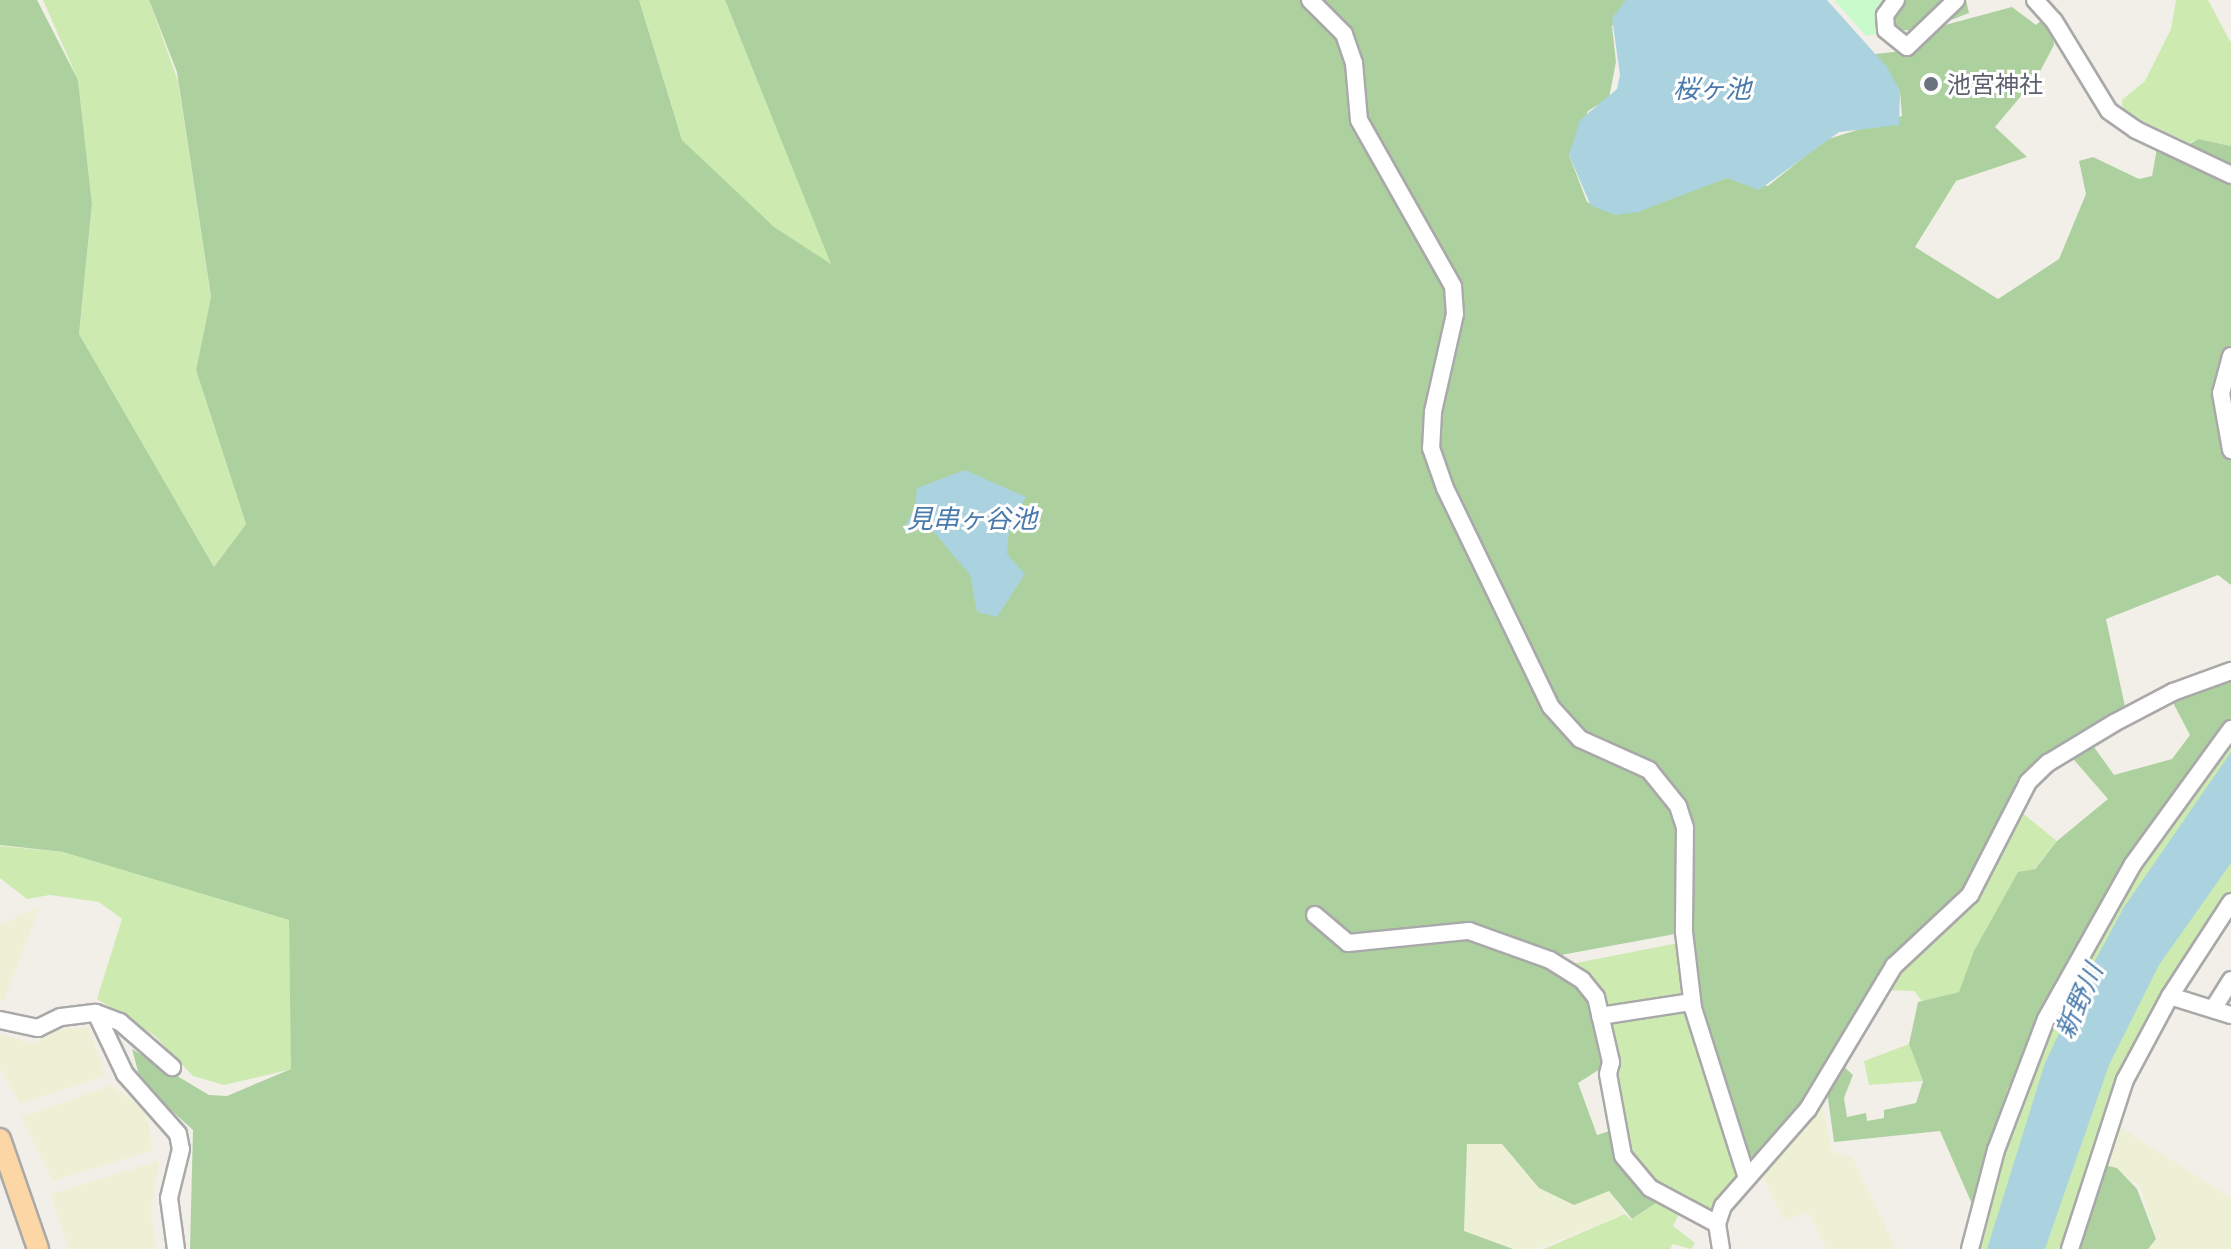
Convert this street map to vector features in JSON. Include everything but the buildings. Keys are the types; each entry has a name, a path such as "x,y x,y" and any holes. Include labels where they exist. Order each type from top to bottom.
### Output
{"main road":[{"path":"0,1139 38,1249"}],"street":[{"path":"1310,0 1344,34 1354,63 1359,120 1453,286 1455,314 1433,412 1431,448 1445,488 1551,707 1580,739 1649,770 1678,806 1686,838 1684,932 1692,1002 1747,1178"},
{"path":"1896,0 1885,15 1886,30 1907,47 1956,0"},
{"path":"2035,0 2054,21 2109,111 2136,130 2231,175"},
{"path":"2231,356 2221,393 2231,450"},
{"path":"1723,1248 1717,1224 1723,1206 1808,1109 1894,966 1970,895 2028,782 2048,763 2114,723 2173,692 2231,671"},
{"path":"1970,1249 1996,1150 2046,1019 2133,864 2231,729"},
{"path":"2070,1249 2108,1122 2170,996 2231,902"},
{"path":"1315,915 1348,943 1469,931 1561,966 1596,997 1623,1156 1650,1188 1717,1224"},
{"path":"2213,1009 2231,980"},
{"path":"2170,996 2231,1015"},
{"path":"1600,1016 1692,1002"},
{"path":"96,1013 125,1074 178,1134 181,1149 169,1198 176,1249"},
{"path":"0,1020 38,1028 61,1017 96,1013 120,1022 172,1067"}],"green space":[{"path":"0,0 37,0 78,80 92,204 79,334 214,567 246,524 196,370 211,297 177,72 149,0 639,0 682,140 774,227 831,264 725,0 1630,0 1612,26 1616,62 1609,98 1588,111 1569,155 1587,202 1616,215 1727,178 1768,186 1825,140 1902,116 1900,91 1875,54 1912,50 1934,28 2012,7 2036,25 2043,19 2053,35 2054,45 2037,77 1995,127 2027,157 1956,181 1915,247 1998,299 2059,259 2086,194 2079,161 2093,157 2139,179 2152,176 2160,131 2188,145 2198,139 2231,146 2231,585 2218,575 2106,619 2126,711 2089,740 2114,775 2172,759 2190,735 2171,699 2231,675 2231,730 2069,974 2008,1088 1972,1204 1940,1131 1834,1142 1827,1091 1842,1065 1853,1075 1844,1098 1847,1117 1866,1113 1867,1121 1884,1118 1884,1110 1916,1103 1923,1081 1909,1044 1918,1002 1959,992 1974,951 2018,872 2035,869 2057,841 2108,799 2068,753 2028,782 1970,895 1886,975 1780,1144 1745,1167 1675,934 1545,958 1596,997 1611,1062 1578,1083 1597,1135 1616,1129 1659,1201 1632,1219 1609,1191 1574,1205 1539,1188 1502,1144 1467,1144 1464,1231 1513,1249 190,1249 193,1130 141,1083 132,1049 209,1095 227,1096 291,1069 289,920 63,852 0,845"},
{"path":"43,0 149,0 178,81 211,298 196,370 246,524 214,567 79,334 92,204 78,80"},
{"path":"639,0 725,0 833,265 781,235 682,140"},
{"path":"1834,0 1895,0 1884,32 1866,36"},
{"path":"1906,0 1966,0 1969,13 1923,31 1900,30 1887,21"},
{"path":"2176,0 2208,0 2231,43 2231,146 2198,139 2189,143 2123,112 2122,100 2145,81 2171,29"},
{"path":"2231,740 2231,901 2125,1080 2063,1249 1973,1249 2044,1022 2146,846"},
{"path":"2015,807 2057,841 1994,918 1959,992 1922,1001 1914,991 1877,990"},
{"path":"0,846 63,852 289,920 292,1069 224,1085 193,1076 155,1036 97,999 122,919 99,902 50,895 27,899 0,878"},
{"path":"40,906 4,1001 0,1000 0,925"},
{"path":"1678,943 1745,1170 1709,1213 1641,1179 1627,1142 1611,1062 1561,966"},
{"path":"89,1027 106,1076 20,1104 0,1068 0,1034 33,1043 59,1029"},
{"path":"1909,1044 1923,1081 1869,1085 1864,1061"},
{"path":"111,1085 146,1110 153,1150 53,1181 21,1117"},
{"path":"1822,1102 1832,1152 1852,1157 1896,1249 1827,1249 1808,1212 1784,1221 1762,1175"},
{"path":"2112,1122 2231,1198 2231,1249 2148,1249 2156,1239 2140,1187 2117,1169 2099,1164"},
{"path":"1467,1144 1502,1144 1539,1188 1609,1190 1625,1214 1537,1249 1515,1249 1464,1232"},
{"path":"159,1161 151,1212 157,1249 69,1249 50,1194"},
{"path":"2099,1164 2117,1168 2137,1189 2156,1239 2148,1249 2075,1249"},
{"path":"1659,1201 1681,1211 1673,1226 1695,1243 1691,1249 1673,1244 1670,1249 1544,1249 1625,1214 1631,1220"}],"water":[{"name":"桜ヶ池","path":"1626,0 1827,0 1887,67 1900,91 1899,125 1839,132 1759,190 1727,178 1638,212 1616,215 1591,206 1569,155 1580,120 1617,89 1620,75 1612,18"},
{"name":"見串ヶ谷池","path":"965,470 1026,497 1009,528 1007,554 1025,574 997,617 977,612 970,575 933,531 903,529 915,508 917,488"},
{"name":"新野川","path":"2231,752 2231,863 2159,965 2109,1065 2045,1249 1987,1249 2045,1063 2083,983 2124,907"}],"place":[{"name":"池宮神社","path":"1931,84"}]}
